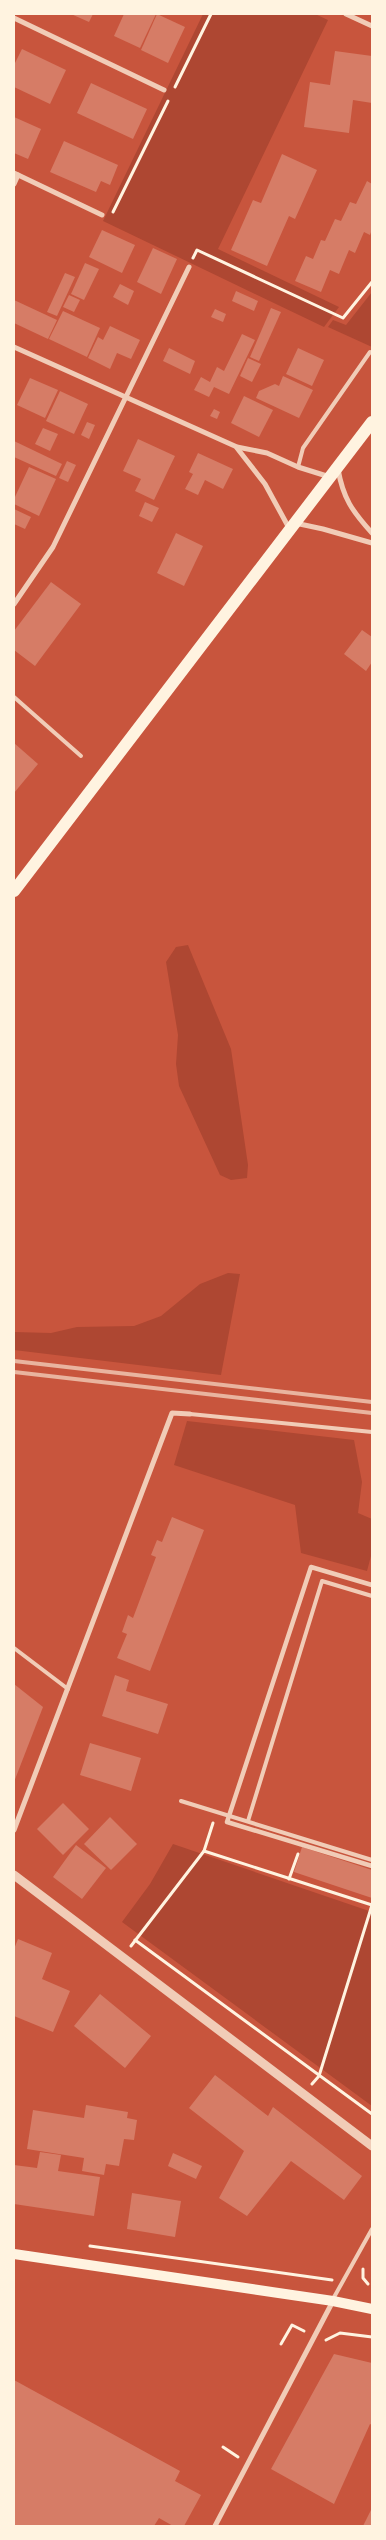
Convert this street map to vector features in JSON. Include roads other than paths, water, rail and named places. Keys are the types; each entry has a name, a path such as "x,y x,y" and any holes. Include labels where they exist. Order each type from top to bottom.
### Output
{"main road":[{"path":"14,891 372,422"},
{"path":"14,2254 333,2301 372,2309"}],"street":[{"path":"346,14 372,26"},
{"path":"14,18 164,90"},
{"path":"14,184 16,174 102,215"},
{"path":"14,604 53,547 189,266"},
{"path":"14,347 236,447 267,453 298,467 334,472 342,491 356,515 372,533"},
{"path":"236,447 265,484 292,526 323,529 372,543"},
{"path":"14,1830 172,1413 190,1414"},
{"path":"372,1585 311,1566 228,1822 372,1866"},
{"path":"14,1875 372,2146"},
{"path":"215,2526 333,2301"}],"lane":[{"path":"298,467 303,448 370,352"},
{"path":"14,697 81,756"},
{"path":"190,1414 372,1432"},
{"path":"248,1821 322,1581 372,1596"},
{"path":"14,1648 68,1688"},
{"path":"181,1801 372,1860"},
{"path":"333,2301 372,2229"}],"railway":[{"path":"14,1361 372,1402"},
{"path":"14,1372 372,1413"}]}
